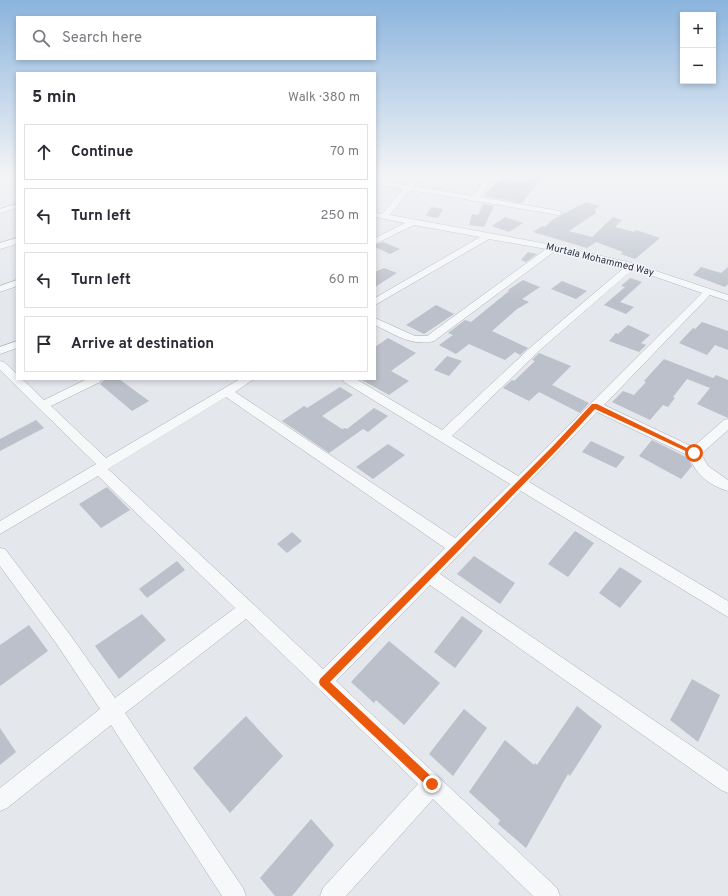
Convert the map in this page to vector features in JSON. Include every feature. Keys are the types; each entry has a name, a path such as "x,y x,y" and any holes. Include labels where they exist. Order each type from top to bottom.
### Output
{"street":[{"name":"Murtala Mohammed Way","path":"390,218 553,248 632,266 709,290 728,298"},
{"path":"376,241 414,222"},
{"path":"376,301 488,236"},
{"path":"0,246 16,240"},
{"path":"376,321 411,338 430,339 553,248"},
{"path":"443,437 536,348 632,266"},
{"path":"0,289 16,283"},
{"path":"323,682 520,484 709,290"},
{"path":"0,351 16,344"},
{"path":"0,364 16,379"},
{"path":"17,380 44,405 102,467 323,682 550,896"},
{"path":"44,405 94,380"},
{"path":"0,528 246,380"},
{"path":"350,380 728,610"},
{"path":"226,392 456,547"},
{"path":"595,406 694,453 698,464 709,476 728,486"},
{"path":"694,453 728,423"},
{"path":"0,554 32,594 235,896"},
{"path":"428,575 728,783"},
{"path":"0,801 247,608"},
{"path":"332,896 432,784"}],"building":[{"path":"471,218 488,218 484,227 469,225"},
{"path":"504,218 523,223 509,232 492,226"},
{"path":"556,218 589,218 569,231 592,237 612,218 615,218 622,220 615,227 634,232 636,230 660,238 635,259 621,254 623,252 596,242 587,248 533,232 542,226 545,227"},
{"path":"383,242 400,249 390,254 376,247 376,245"},
{"path":"528,252 537,254 526,262 521,260"},
{"path":"701,267 721,273 728,267 728,284 725,287 693,275"},
{"path":"384,268 397,273 376,286 376,272"},
{"path":"630,278 642,282 620,302 634,307 626,314 604,305 625,287 621,286"},
{"path":"523,280 540,287 522,299 529,302 517,309 492,331 528,348 520,355 515,352 505,360 469,344 456,354 439,345 453,335 448,333 465,320 471,322 509,291 508,290"},
{"path":"562,281 587,291 576,299 551,289"},
{"path":"436,305 454,314 424,334 406,325"},
{"path":"702,322 728,331 728,350 715,345 707,355 679,343 693,328 695,329"},
{"path":"628,325 650,335 641,343 646,345 639,352 609,341 616,333 618,334"},
{"path":"388,338 416,353 391,371 409,381 389,395 362,380 376,380 376,346"},
{"path":"539,353 571,366 552,385 589,403 580,413 539,392 529,401 503,388 512,380 514,381 535,361 532,360"},
{"path":"447,356 462,361 449,376 434,370"},
{"path":"664,359 713,378 716,375 728,380 728,418 697,404 710,388 687,379 673,397 675,398 668,407 663,405 650,420 612,402 623,391 634,395 646,382 644,381"},
{"path":"104,380 120,380 149,401 132,411 100,384"},
{"path":"340,387 353,395 322,416 342,429 347,429 374,408 388,416 368,432 363,429 329,453 282,421 304,406 307,408"},
{"path":"36,420 44,428 0,451 0,439"},
{"path":"652,440 688,458 692,466 681,479 639,456"},
{"path":"591,441 625,457 616,468 582,452"},
{"path":"388,444 405,455 373,479 356,467"},
{"path":"107,487 130,510 101,528 79,504"},
{"path":"575,531 594,543 568,577 548,564"},
{"path":"292,532 302,541 287,553 277,544"},
{"path":"474,556 515,583 500,604 457,574"},
{"path":"177,561 185,570 147,598 139,589"},
{"path":"620,567 642,581 620,608 599,593"},
{"path":"142,614 166,640 119,679 95,646"},
{"path":"462,616 483,631 455,668 434,652"},
{"path":"29,625 48,651 0,686 0,645"},
{"path":"389,641 440,683 404,725 376,700 374,703 351,682"},
{"path":"692,679 720,695 698,742 670,720"},
{"path":"577,706 602,726 570,776 568,774 526,848 498,824 500,820 469,792 505,740 534,765 535,763 537,765"},
{"path":"464,709 487,728 453,776 429,754"},
{"path":"246,716 283,756 230,813 193,768"},
{"path":"0,728 16,752 0,765"},
{"path":"311,819 334,845 292,896 275,896 260,878"}],"route":[{"path":"432,784 323,682 556,448 595,406 694,453"}]}
